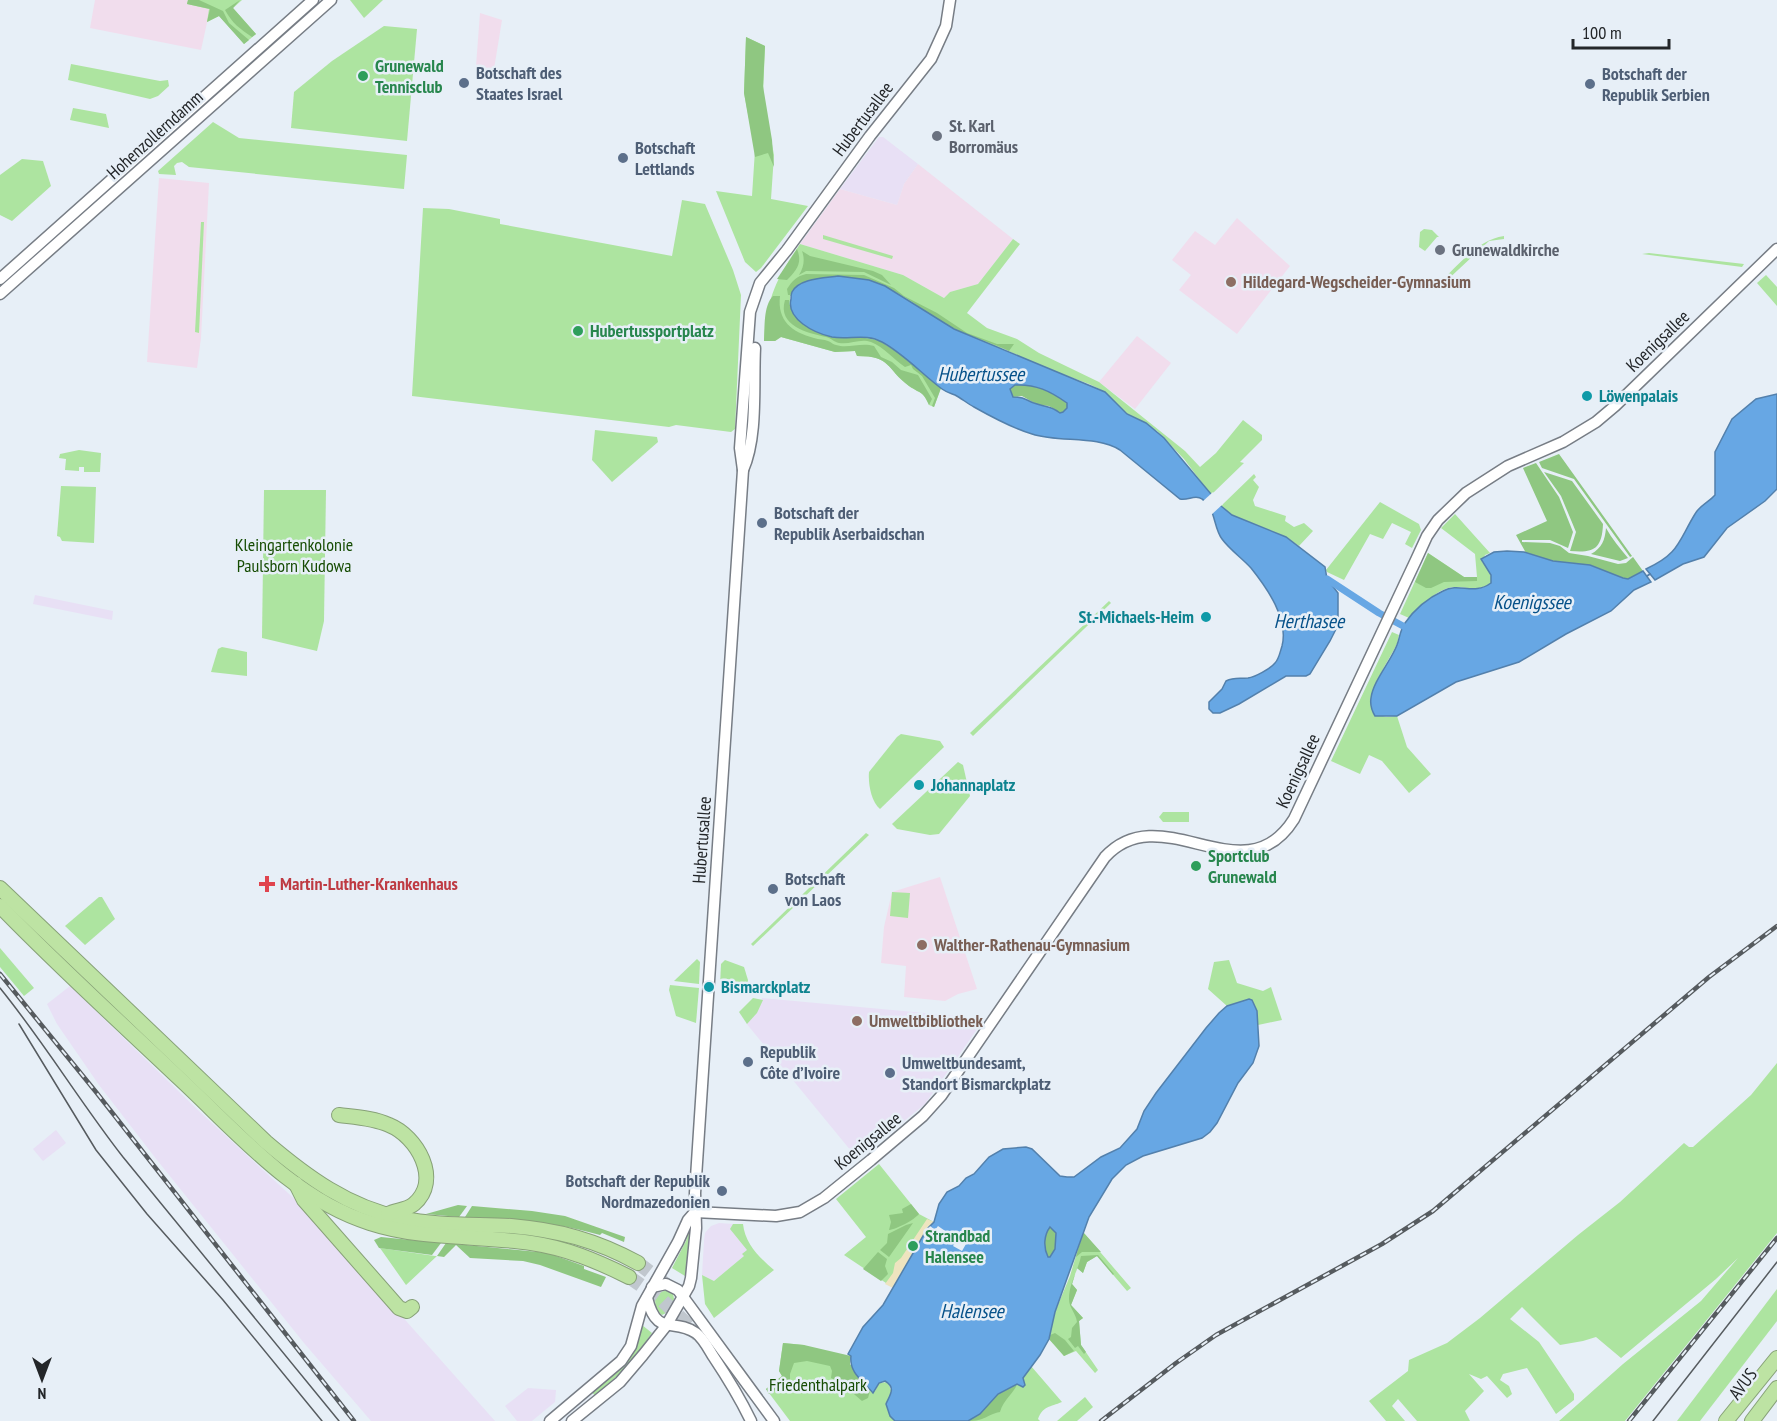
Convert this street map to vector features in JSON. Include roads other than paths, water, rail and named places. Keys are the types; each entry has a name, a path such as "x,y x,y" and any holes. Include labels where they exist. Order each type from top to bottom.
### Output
{"highway":[{"path":"0,888 266,1142 315,1182 349,1201 386,1214 433,1223 509,1226 559,1232 610,1248 638,1263"},
{"path":"1,908 257,1152 296,1184 338,1210 368,1223 424,1235 520,1241 555,1247 600,1263 629,1277"},
{"path":"339,1115 388,1124 409,1138 422,1156 425,1177 418,1199 409,1207 386,1214"},
{"path":"296,1184 304,1200 401,1310 407,1311 412,1307"},
{"path":"1726,1421 1777,1358"},
{"name":"AVUS","path":"1737,1421 1777,1368"},
{"name":"AVUS","path":"1752,1421 1777,1388"}],"main road":[{"name":"Hohenzollerndamm","path":"0,279 313,0"},
{"name":"Hohenzollerndamm","path":"0,294 331,0"},
{"name":"Hubertusallee","path":"572,1421 620,1382 666,1326 691,1278 743,470 747,461 746,440 756,322 762,287 870,136 931,59 946,26 950,0"},
{"name":"Koenigsallee","path":"695,1212 776,1216 800,1212 824,1198 923,1116 941,1096 1113,848 1129,839 1148,835 1234,851 1256,849 1276,840 1285,832 1294,819 1427,536 1438,520 1475,486 1508,465 1563,442 1596,422 1777,249"},
{"name":"Hubertusallee","path":"550,1421 621,1361 630,1346 642,1306 688,1220 695,1212"},
{"path":"652,1287 671,1285 683,1296 774,1421"},
{"path":"647,1298 653,1315 666,1326 690,1330 700,1337 727,1377 751,1421"}],"water":[{"name":"Hubertussee","path":"838,276 869,280 885,286 954,329 1105,392 1127,414 1146,423 1164,438 1221,506 1232,515 1286,537 1325,567 1327,579 1338,593 1338,618 1330,641 1310,674 1286,676 1239,704 1220,713 1213,713 1209,709 1209,702 1222,689 1226,681 1254,676 1278,660 1283,636 1279,615 1270,594 1251,568 1222,539 1207,503 1197,497 1180,499 1120,450 1110,445 1043,437 1010,426 944,390 898,352 876,339 832,337 817,332 797,319 791,306 791,296 795,287 806,281","holes":["1015,385 1049,392 1067,403 1067,408 1060,413 1024,398 1013,397 1010,389"]},
{"path":"1777,394 1777,489 1765,501 1727,528 1704,557 1683,564 1655,580 1646,569 1672,552 1697,511 1715,495 1715,452 1732,419 1756,399"},
{"name":"Koenigssee","path":"1494,552 1524,552 1553,561 1590,565 1628,579 1643,571 1651,582 1634,590 1611,611 1519,662 1456,682 1397,716 1375,716 1371,703 1372,691 1409,618 1427,601 1443,591 1455,588 1484,587 1491,583 1491,575 1481,559"},
{"name":"Halensee","path":"1252,1000 1257,1011 1259,1046 1253,1063 1238,1083 1210,1132 1202,1138 1143,1156 1126,1165 1112,1179 1089,1217 1055,1312 1049,1339 1023,1378 1025,1385 1023,1387 1017,1384 998,1394 980,1414 968,1421 895,1421 890,1416 886,1404 891,1386 885,1381 879,1383 873,1393 854,1372 851,1356 848,1354 863,1327 883,1305 927,1229 934,1222 939,1204 947,1192 959,1186 989,1157 1003,1149 1026,1147 1032,1149 1060,1176 1074,1177 1101,1157 1120,1148 1137,1129 1144,1111 1156,1093 1206,1028 1227,1006","holes":["1050,1227 1056,1233 1055,1249 1048,1257 1045,1245 1046,1234"]}],"waterway":[{"path":"1327,579 1403,626"}],"tunnel":[{"path":"638,1263 668,1286"},
{"path":"629,1277 662,1300 698,1335"}],"tram line":[{"path":"0,988 123,1157 339,1421"},
{"path":"19,1024 96,1150 147,1214 223,1300 322,1421"},
{"path":"1653,1421 1777,1262"}],"railway":[{"path":"1101,1421 1216,1335 1382,1244 1433,1211 1709,977 1777,926"},
{"path":"0,974 96,1092 354,1421"},
{"path":"1629,1421 1777,1238"}],"place":[{"name":"Grunewald Tennisclub","path":"363,76"},
{"name":"Botschaft des Staates Israel","path":"464,83"},
{"name":"Botschaft der Republik Serbien","path":"1590,84"},
{"name":"St. Karl Borromäus","path":"937,136"},
{"name":"Botschaft Lettlands","path":"623,158"},
{"name":"Grunewaldkirche","path":"1440,250"},
{"name":"Hildegard-Wegscheider-Gymnasium","path":"1231,282"},
{"name":"Hubertussportplatz","path":"578,331"},
{"name":"Löwenpalais","path":"1587,396"},
{"name":"Botschaft der Republik Aserbaidschan","path":"762,523"},
{"name":"St.-Michaels-Heim","path":"1206,617"},
{"name":"Johannaplatz","path":"919,785"},
{"name":"Sportclub Grunewald","path":"1196,866"},
{"name":"Martin-Luther-Krankenhaus","path":"267,884"},
{"name":"Botschaft von Laos","path":"773,889"},
{"name":"Walther-Rathenau-Gymnasium","path":"922,945"},
{"name":"Bismarckplatz","path":"709,987"},
{"name":"Umweltbibliothek","path":"857,1021"},
{"name":"Republik Côte d’Ivoire","path":"748,1062"},
{"name":"Umweltbundesamt, Standort Bismarckplatz","path":"890,1073"},
{"name":"Botschaft der Republik Nordmazedonien","path":"722,1191"},
{"name":"Strandbad Halensee","path":"913,1246"}],"park label":[{"name":"Kleingartenkolonie Paulsborn Kudowa","path":"294,555"},
{"name":"Friedenthalpark","path":"818,1385"}],"water label":[{"name":"Herthasee","path":"1309,621"}]}
